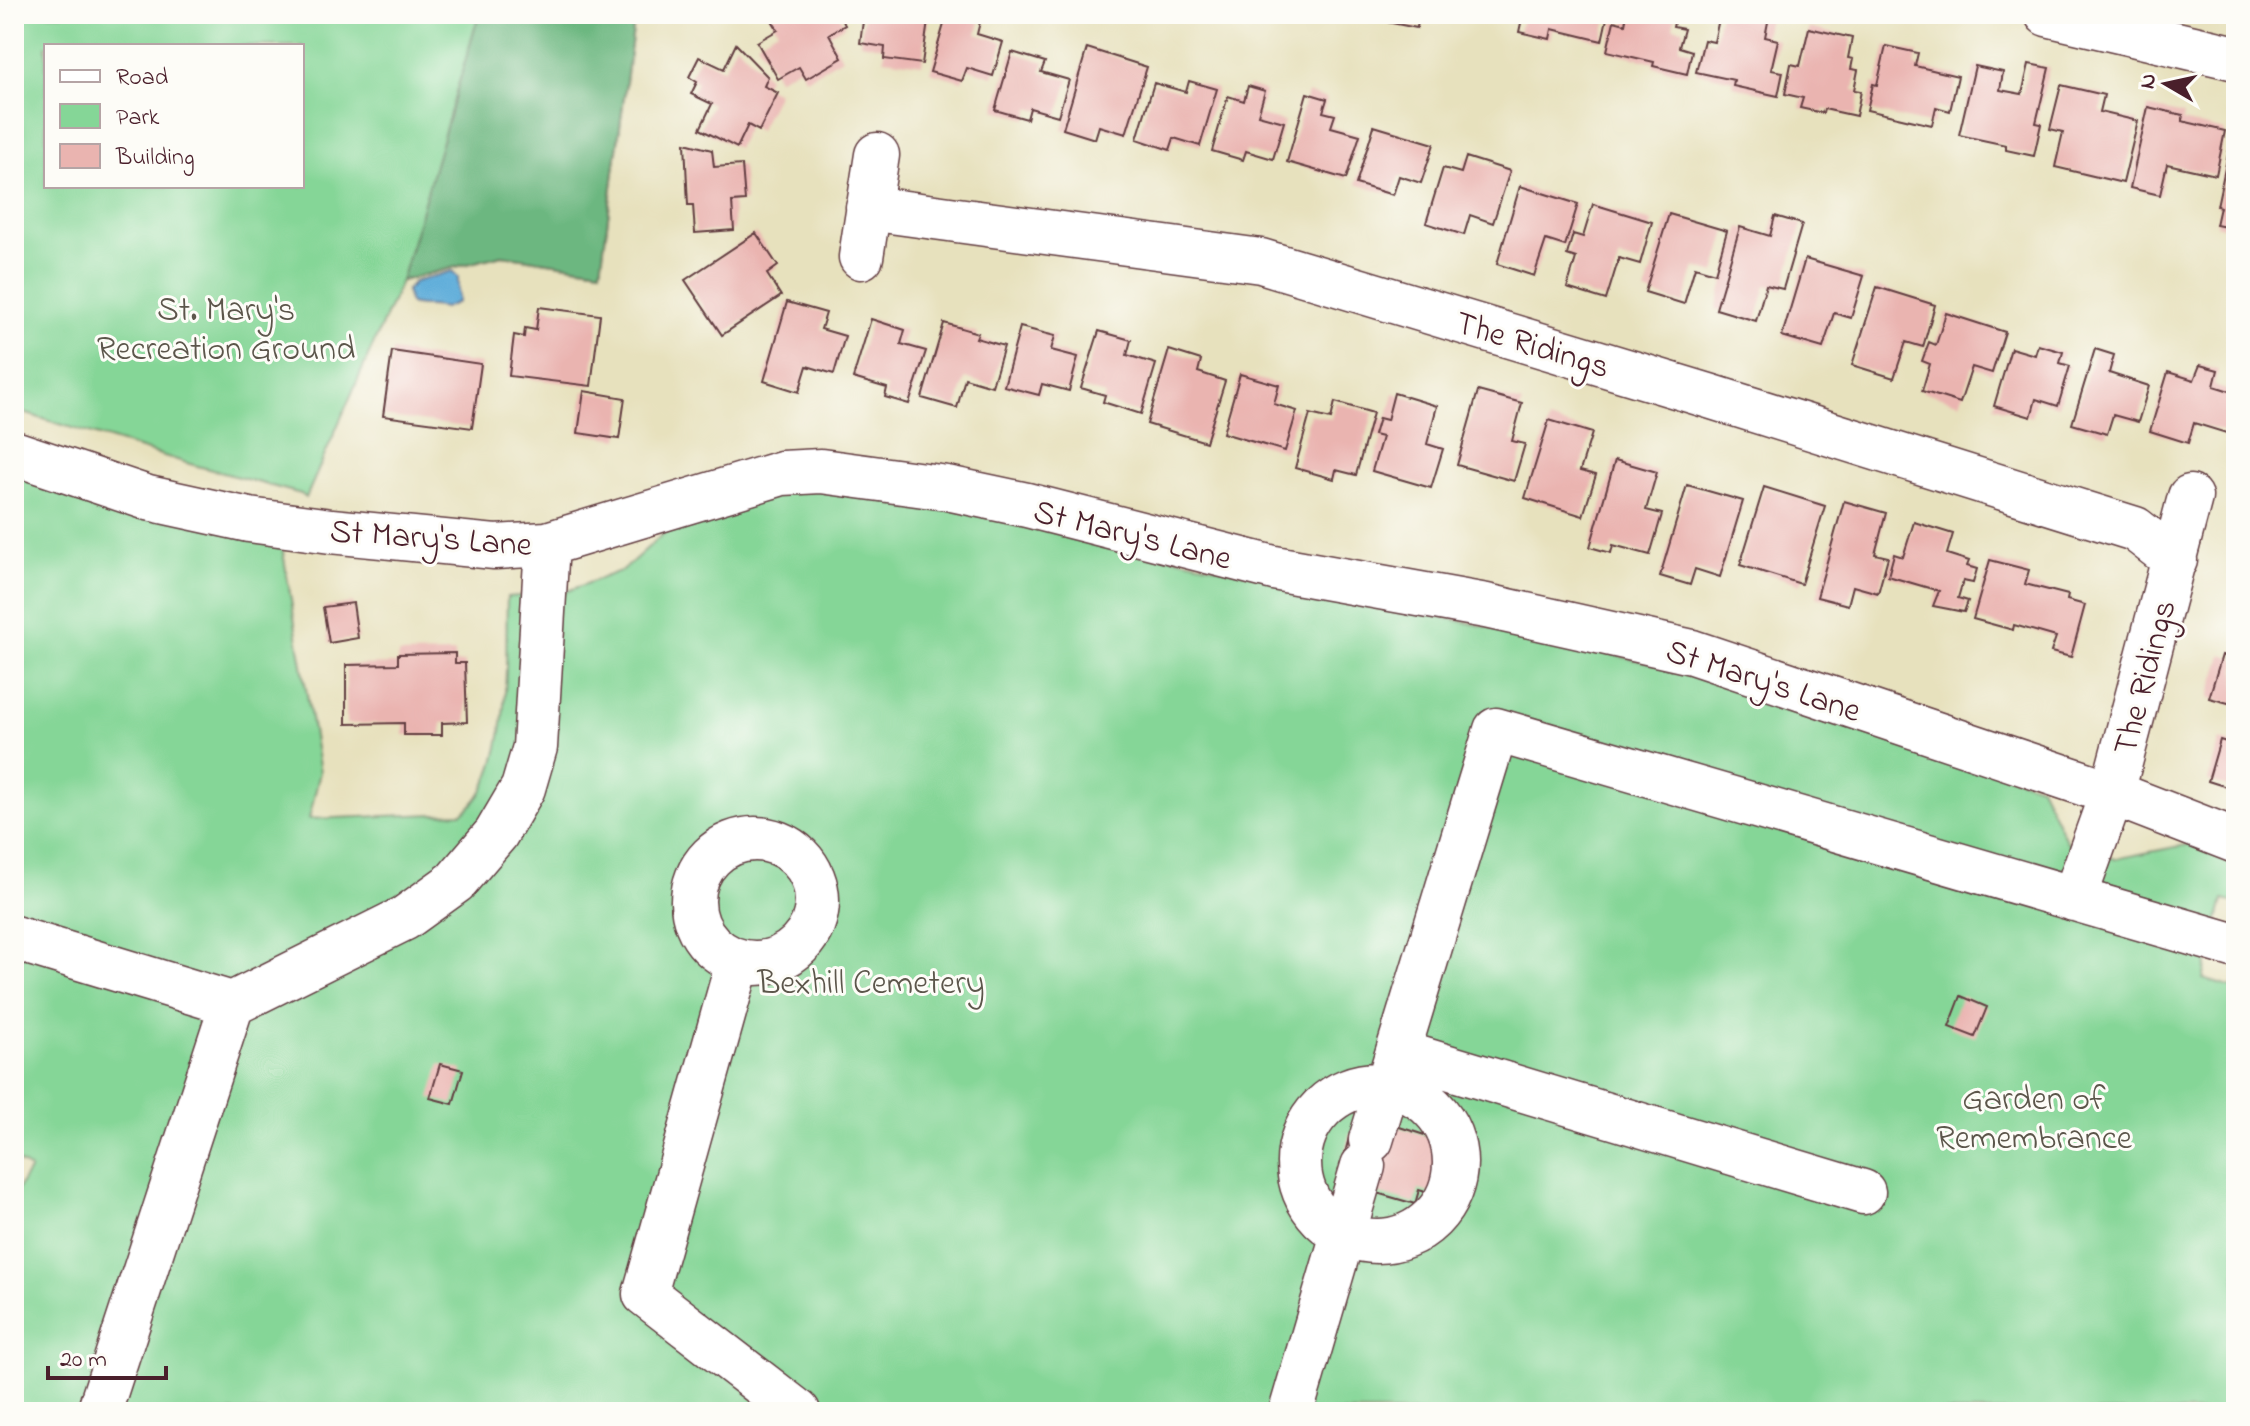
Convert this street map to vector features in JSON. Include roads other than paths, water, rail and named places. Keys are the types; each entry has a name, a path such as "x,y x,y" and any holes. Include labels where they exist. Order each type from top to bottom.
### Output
{"street":[{"path":"2047,14 2236,58"},
{"path":"861,257 877,155"},
{"name":"The Ridings","path":"868,208 1261,261 2135,529 2175,560"},
{"name":"St Mary's Lane","path":"14,453 148,498 249,520 495,547 547,544 782,473 821,471 947,488 1027,505 1274,568 1486,606 1692,652 2112,793 2236,841"},
{"name":"The Ridings","path":"2074,899 2112,793 2190,497"},
{"path":"14,938 232,1004 405,918 455,882 496,834 523,788 535,747 547,544"},
{"path":"1291,1412 1496,730 2236,946"},
{"path":"738,962 645,1294 798,1412"},
{"path":"99,1412 232,1004"},
{"path":"1393,1068 1446,1123 1456,1154 1453,1187 1436,1215 1410,1235 1378,1242 1343,1234 1323,1219 1306,1195 1299,1168 1302,1139 1316,1113 1338,1095 1365,1085 1393,1068 1863,1192"}],"water":[{"path":"452,271 458,277 458,302 444,308 410,304 406,291 414,282"}],"park label":[{"name":"St. Mary's Recreation Ground","path":"226,328"},
{"name":"Bexhill Cemetery","path":"871,981"},
{"name":"Garden of Remembrance","path":"2034,1116"}]}
